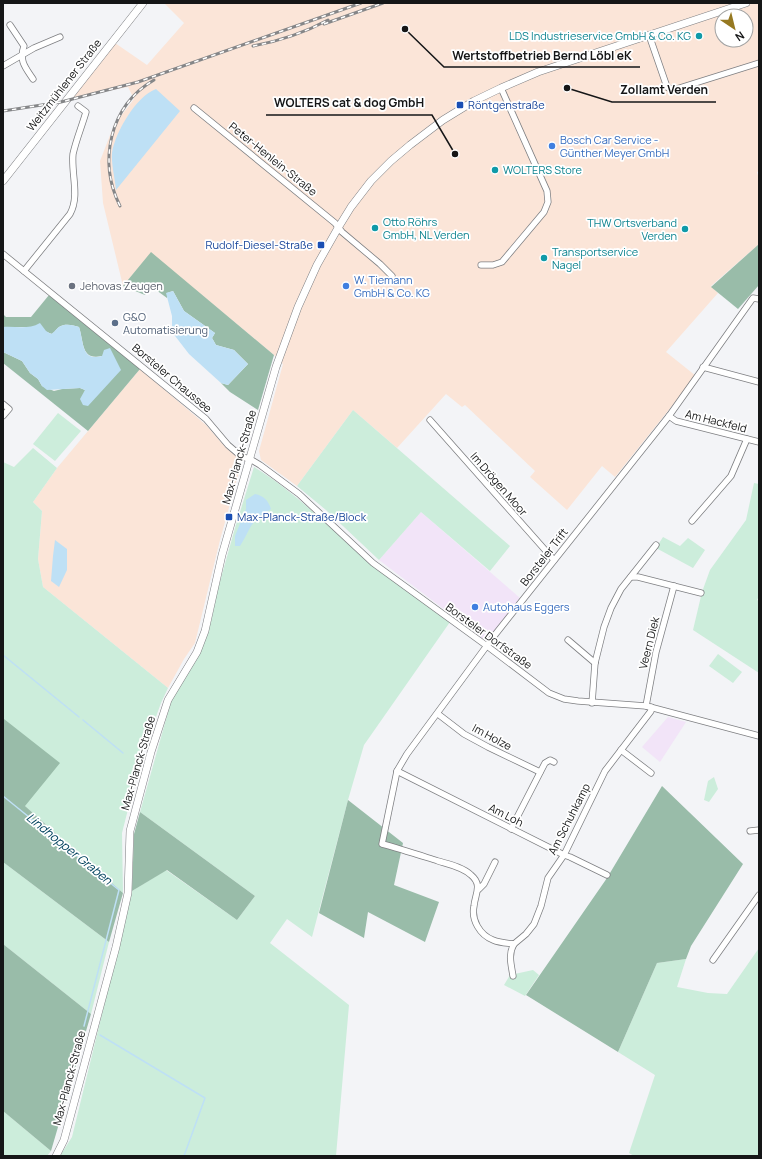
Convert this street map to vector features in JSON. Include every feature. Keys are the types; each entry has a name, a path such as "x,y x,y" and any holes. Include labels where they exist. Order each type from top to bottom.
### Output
{"street":[{"name":"Weitzmühlener Straße","path":"3,181 143,3"},
{"name":"Max-Planck-Straße","path":"56,1156 64,1140 116,947 128,893 130,831 151,752 168,700 197,652 205,631 222,555 276,367 298,307 317,265 338,228 351,207 371,181 391,161 443,120 474,102 501,88 550,68 746,3"},
{"path":"10,26 24,46 21,54 23,63 33,79"},
{"path":"649,35 667,87 673,90 759,63"},
{"path":"3,66 21,54 60,37"},
{"path":"481,265 493,265 502,262 544,212 548,202 548,191 501,88"},
{"path":"24,271 74,208 73,155 86,112 78,106"},
{"name":"Peter-Henlein-Straße","path":"194,108 335,223 338,228"},
{"path":"338,228 392,276"},
{"name":"Borsteler Chaussee","path":"3,254 206,419 228,445 237,453 242,457 250,459"},
{"name":"Borsteler Trift","path":"479,888 472,875 455,866 382,844 397,771 487,646 669,416 703,367 756,298"},
{"path":"703,367 759,382"},
{"path":"3,404 9,409 3,416"},
{"name":"Am Hackfeld","path":"669,416 676,421 759,442"},
{"name":"Im Drögen Moor","path":"430,420 554,560"},
{"path":"692,521 731,476 747,439"},
{"name":"Borsteler Dorfstraße","path":"250,459 299,494 383,571 549,693 564,699 592,703 649,707 759,736"},
{"path":"592,703 595,663 604,627 611,608 621,589 656,545"},
{"path":"631,577 638,577 701,593"},
{"name":"Veern Diek","path":"649,707 656,652 674,586"},
{"path":"568,640 595,663"},
{"name":"Am Schuhkamp","path":"514,944 526,934 534,924 541,906 548,878 564,855 605,771 651,712 649,707"},
{"name":"Im Holze","path":"438,714 464,734 540,772"},
{"path":"621,750 651,772"},
{"path":"511,829 545,763 550,760 554,762"},
{"name":"Am Loh","path":"397,771 511,829 607,875"},
{"path":"750,831 759,830"},
{"path":"495,862 484,884 479,888 474,906 474,917 478,928 492,939 499,942 514,944 511,948 510,955 513,976"},
{"path":"713,960 759,895"}],"shaded area":[{"path":"164,3 759,3 759,171 757,172 759,179 759,244 711,286 718,293 666,352 696,376 615,477 602,466 567,510 530,477 535,471 465,405 462,407 446,394 397,448 353,410 297,486 261,460 259,451 283,364 151,253 123,286 103,203 100,161 114,125 134,99 128,87 71,98 115,43 147,65 184,23"},
{"path":"140,369 206,425 226,448 242,461 220,540 195,643 184,659 168,688 43,587 38,559 42,511 33,502 57,468"},
{"path":"421,512 520,598 486,641 379,560"},
{"path":"668,717 686,722 660,762 642,747"}],"green space":[{"path":"759,244 759,285 738,309 711,287"},
{"path":"151,252 274,355 258,410 230,392 221,383 228,385 248,364 234,350 216,345 212,338 215,333 184,311 173,291 167,293 167,298 152,287 145,295 123,286"},
{"path":"49,295 140,369 88,431 3,363 3,352 22,361 30,373 38,379 42,386 54,391 80,388 85,390 83,405 102,356 90,356 87,353 84,349 79,327 64,325 59,327 52,334 34,327 3,327 3,314 6,317 31,317"},
{"path":"353,410 510,546 490,571 421,512 379,560 326,510 297,486"},
{"path":"58,413 81,431 55,461 33,444"},
{"path":"33,448 57,468 33,502 42,511 38,559 43,587 168,688 141,758 122,833 123,893 25,806 4,719 3,720 3,462 14,467"},
{"path":"254,467 270,477 300,501 372,564 450,622 364,745 312,937 287,919 270,943 349,1005 336,1156 60,1156 72,1137 132,891 166,870 237,920 255,896 140,812 172,698 200,651 211,622 217,592"},
{"path":"754,483 759,484 759,596 757,600 759,601 759,673 693,630 702,592 710,570 746,520"},
{"path":"663,537 680,546 688,538 705,550 693,568 656,548"},
{"path":"718,654 742,672 733,683 709,666"},
{"path":"4,719 60,763 25,806 123,893 109,942 3,862"},
{"path":"714,777 718,789 709,802 704,800 708,781"},
{"path":"662,786 743,864 691,946 686,959 657,963 618,1052 526,995 607,878"},
{"path":"348,800 403,843 394,885 439,902 425,942 368,912 364,938 319,913"},
{"path":"140,812 255,896 237,920 167,870 132,891 134,834"},
{"path":"3,862 109,942 91,1014 3,944"},
{"path":"3,944 91,1014 51,1151 3,1111"},
{"path":"759,948 759,1156 634,1156 629,1153 655,1075 618,1052 657,963 686,959 677,987 708,993 727,994"},
{"path":"533,970 539,975 525,996 504,985 510,975"},
{"path":"3,1111 51,1151 47,1156 3,1156"}],"water":[{"path":"156,89 180,111 116,190 112,153 117,136 134,107 148,93"},
{"path":"173,291 184,311 215,333 212,338 216,345 234,350 248,364 228,385 221,383 189,354 172,332 172,316 166,293"},
{"path":"40,323 46,331 51,334 59,327 64,325 79,327 84,349 90,356 102,356 104,350 110,348 121,370 88,406 83,405 80,399 85,390 80,388 47,390 42,386 38,379 30,373 22,361 3,352 3,327 26,327"},
{"path":"255,494 265,499 271,509 253,523 240,546 235,546 235,536 246,509 246,500"},
{"path":"55,540 67,549 67,570 59,587 51,581"}],"waterway":[{"path":"3,655 79,717"},
{"path":"83,720 123,753"},
{"name":"Lindhopper Graben","path":"3,796 119,890 84,1026"},
{"name":"Lindhopper Graben","path":"100,1035 205,1098 184,1156"}],"railway":[{"path":"3,111 61,102 138,82 361,3"},
{"path":"324,24 383,3"},
{"path":"253,46 292,36 328,20"},
{"path":"120,206 113,189 110,171 109,154 112,136 118,120 127,104 139,91 154,80"}],"place":[{"name":"Wertstoffbetrieb Bernd Löbl eK","path":"405,29"},
{"name":"LDS Industrieservice GmbH & Co. KG","path":"699,36"},
{"name":"Zollamt Verden","path":"567,88"},
{"name":"Röntgenstraße","path":"460,105"},
{"name":"Bosch Car Service - Günther Meyer GmbH","path":"552,146"},
{"name":"WOLTERS cat & dog GmbH","path":"455,154"},
{"name":"WOLTERS Store","path":"495,170"},
{"name":"Otto Röhrs GmbH, NL Verden","path":"375,228"},
{"name":"THW Ortsverband Verden","path":"685,229"},
{"name":"Rudolf-Diesel-Straße","path":"321,245"},
{"name":"Transportservice Nagel","path":"544,258"},
{"name":"Jehovas Zeugen","path":"72,286"},
{"name":"W. Tiemann GmbH & Co. KG","path":"346,286"},
{"name":"G&O Automatisierung","path":"115,323"},
{"name":"Max-Planck-Straße/Block","path":"229,517"},
{"name":"Autohaus Eggers","path":"475,607"}]}
